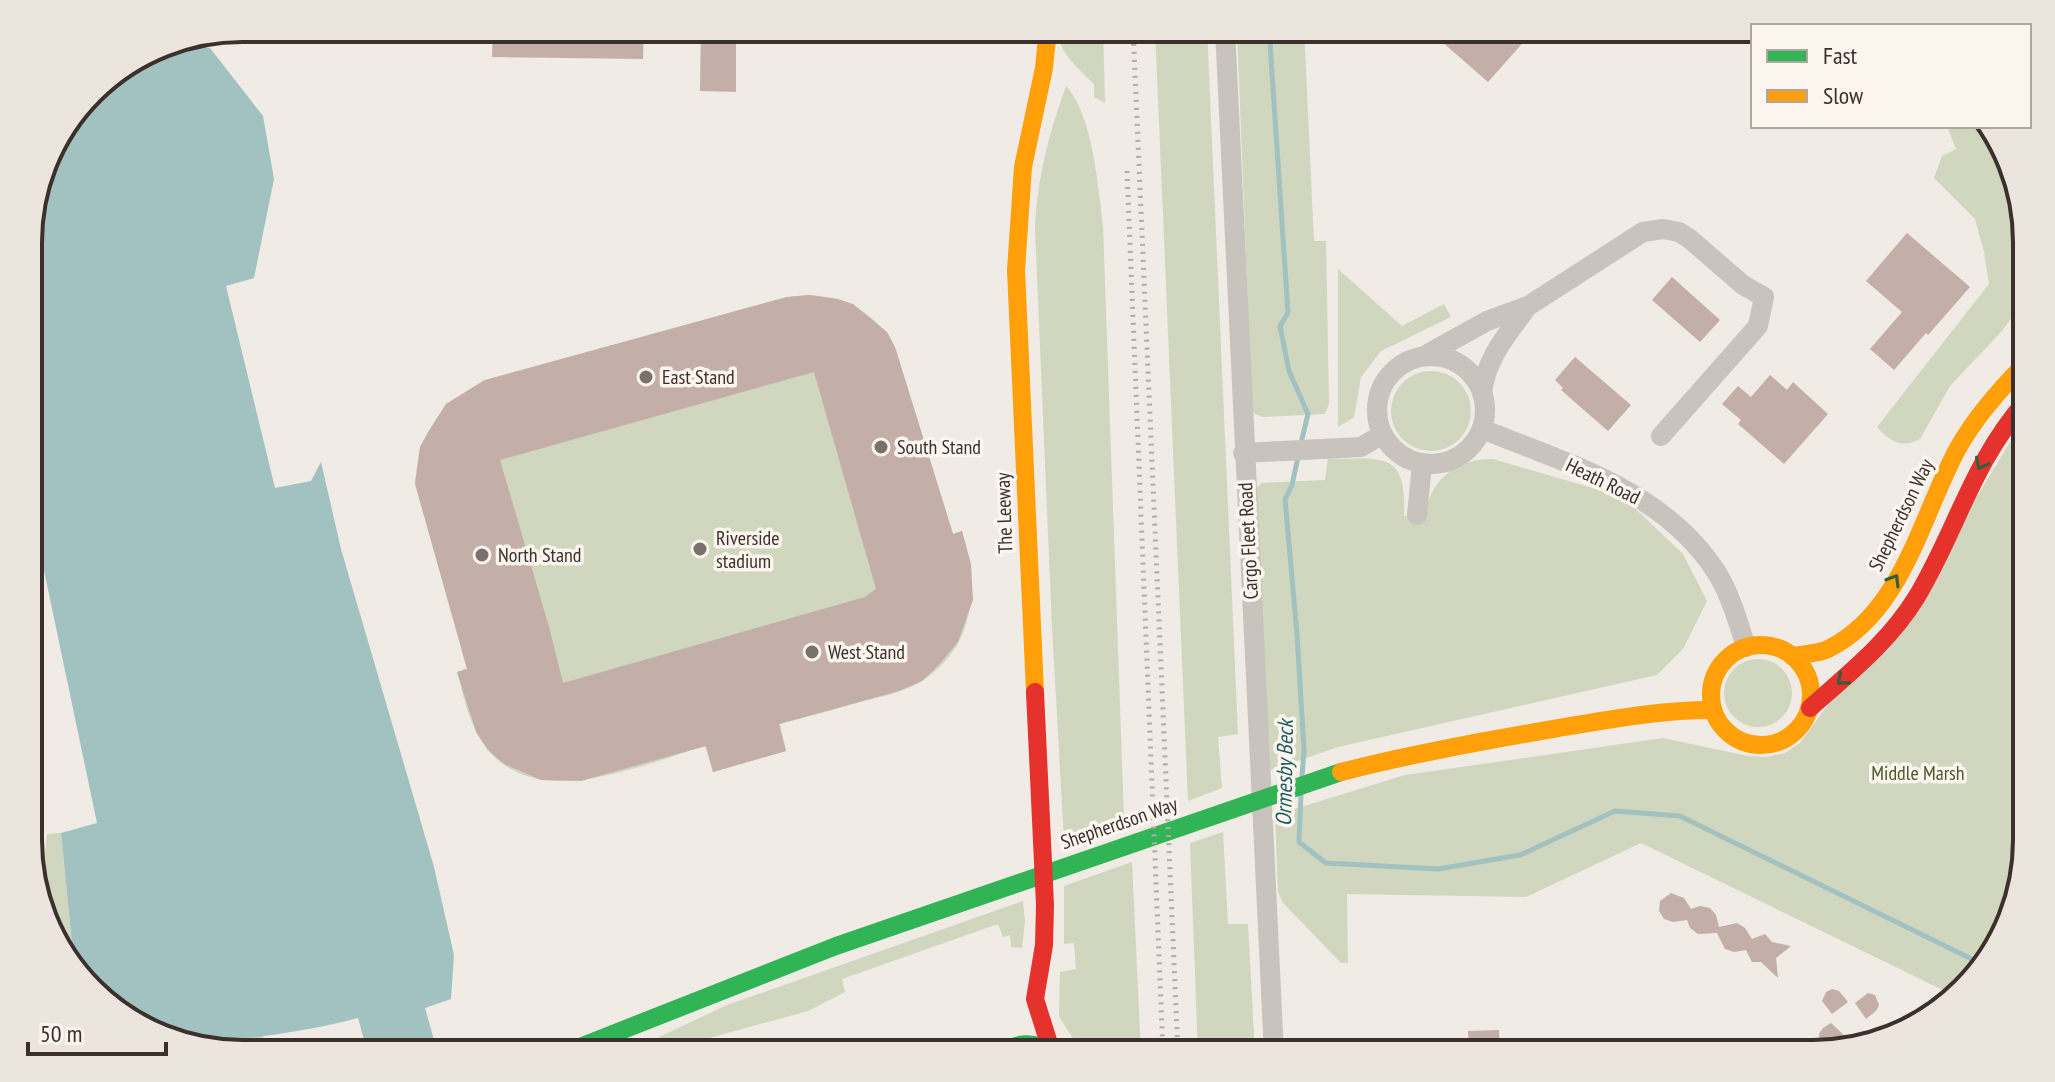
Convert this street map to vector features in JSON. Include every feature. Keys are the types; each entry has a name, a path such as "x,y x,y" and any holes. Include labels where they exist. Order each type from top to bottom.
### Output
{"street":[{"name":"The Leeway","path":"1011,1040 1035,999 1044,945 1045,905 1017,302 1017,211 1029,132 1048,42"},
{"name":"Cargo Fleet Road","path":"1226,42 1273,1040"},
{"path":"1528,306 1494,352 1484,374 1482,429 1472,445 1458,457 1441,463 1422,464 1406,458 1393,448 1383,434 1377,415 1380,394 1389,376 1404,363 1424,356 1487,321 1528,306 1630,239 1655,229 1679,232 1743,285 1764,297 1758,326 1661,436"},
{"path":"1424,356 1442,357 1460,364 1474,376 1482,393"},
{"name":"Shepherdson Way","path":"1746,647 1763,645 1779,648 1792,656 1827,650 1869,616 1893,584 1965,436 1987,404 2013,377"},
{"path":"1746,647 1734,652 1719,667 1712,681 1711,710 1729,734 1745,744 1762,746 1783,741 1798,729 1810,708 1855,669 1914,601 1939,556 1961,503 1989,449 2013,418"},
{"name":"Heath Road","path":"1482,429 1612,481 1676,524 1717,574 1730,598 1746,647"},
{"path":"1243,453 1361,447 1383,434"},
{"path":"1417,515 1422,464"},
{"path":"1792,656 1804,669 1811,693 1810,708"},
{"name":"Shepherdson Way","path":"598,1040 836,946 1327,776 1399,756 1518,734 1640,714 1683,709 1711,710"},
{"name":"The Leeway","path":"1035,999 1049,1040"}],"green space":[{"path":"1103,42 1105,103 1094,97 1094,84 1076,66 1061,44"},
{"path":"1156,42 1208,42 1238,734 1218,737 1222,788 1188,801"},
{"path":"1238,42 1305,42 1314,241 1326,241 1329,404 1325,414 1263,417 1252,409"},
{"path":"1066,86 1075,99 1088,133 1103,226 1124,819 1064,840 1035,229 1045,156"},
{"path":"1948,128 1977,128 1998,165 2011,216 2013,316 1950,386 1920,439 1902,443 1891,440 1877,427 1989,284 1975,219 1934,178 1942,156 1956,149"},
{"path":"1338,269 1402,326 1444,304 1451,317 1381,351 1361,377 1354,417 1338,427"},
{"name":"Riverside stadium","path":"809,295 836,299 859,309 879,325 895,347 953,534 962,531 967,552 971,594 969,614 954,650 940,667 908,688 780,724 786,751 713,772 705,746 646,765 581,780 549,780 520,774 496,758 476,731 465,702 457,672 467,668 415,480 420,447 446,404 484,380 787,297"},
{"path":"1431,371 1446,374 1459,383 1468,396 1471,411 1468,426 1459,439 1446,448 1431,451 1416,448 1403,439 1394,426 1391,411 1394,396 1403,383 1416,374"},
{"name":"Middle Marsh","path":"2013,437 2013,853 2002,905 1992,929 1963,972 1944,991 1641,843 1526,897 1347,894 1348,963 1341,963 1283,903 1278,892 1275,815 1405,775 1663,738 1748,756 1766,757 1785,753 1800,743 1970,508"},
{"path":"1328,459 1377,460 1396,469 1404,495 1404,516 1424,517 1432,492 1446,474 1479,460 1493,459 1623,497 1683,554 1707,601 1683,649 1657,675 1338,747 1268,771 1256,488 1262,483 1325,480"},
{"path":"1751,659 1765,659 1777,664 1787,674 1792,693 1787,712 1777,722 1765,727 1751,727 1739,722 1729,712 1724,700 1724,686 1729,674 1739,664"},
{"path":"1223,832 1228,924 1248,924 1254,1040 1197,1040 1190,843"},
{"path":"61,833 72,944 57,917 49,892 44,866 47,834"},
{"path":"1132,862 1140,1040 1074,1040 1059,1016 1060,972 1076,969 1074,943 1064,944 1064,886"},
{"path":"1023,901 1025,921 1022,948 1011,947 1010,935 1003,937 998,924 842,979 845,992 808,1011 702,1040 653,1040 727,1005"},
{"path":"263,1034 264,1040 242,1040 222,1038"}],"water":[{"path":"200,47 210,48 263,116 274,179 254,278 226,286 275,488 311,481 321,462 341,549 434,867 454,955 451,999 425,1008 434,1040 364,1040 358,1018 281,1034 216,1038 177,1029 131,1006 92,972 72,944 61,833 97,823 42,561 42,229 57,165 92,110 110,92 153,63"}],"building":[{"path":"493,42 644,42 643,59 492,57"},
{"path":"701,42 736,42 736,92 700,91"},
{"path":"1442,42 1524,42 1488,82"},
{"path":"1907,233 1970,287 1894,370 1870,349 1902,312 1866,281"},
{"path":"1672,277 1720,320 1700,342 1652,300"},
{"name":"Riverside stadium","path":"809,295 853,304 887,332 895,347 953,534 962,531 971,564 973,600 958,642 922,681 899,691 779,724 786,751 713,772 706,746 581,781 541,780 504,764 488,750 476,732 457,672 467,669 415,484 420,447 428,432 446,404 485,380 787,297","holes":["814,372 876,589 865,597 563,683 500,460"]},
{"path":"1575,357 1631,405 1608,431 1561,390 1563,388 1555,380"},
{"path":"1770,375 1787,390 1793,382 1828,414 1784,464 1738,424 1741,420 1722,404 1738,386 1751,397"},
{"path":"1671,893 1684,898 1691,909 1700,906 1710,908 1716,915 1719,927 1737,923 1745,928 1752,939 1765,934 1772,942 1791,946 1776,958 1778,978 1761,962 1752,962 1746,950 1734,952 1725,949 1717,933 1698,934 1690,928 1687,920 1673,922 1664,919 1659,911 1660,901"},
{"path":"1832,989 1839,991 1848,1002 1832,1014 1822,1001 1826,992"},
{"path":"1868,993 1875,995 1879,1005 1866,1019 1855,1003"},
{"path":"1831,1023 1846,1037 1820,1040 1819,1034"},
{"path":"1499,1030 1499,1040 1468,1040 1468,1031"}],"waterway":[{"name":"Ormesby Beck","path":"1270,42 1288,313 1280,326 1289,371 1308,414 1301,443"},
{"name":"Ormesby Beck","path":"1298,457 1292,485 1285,499 1297,634 1304,750 1302,776"},
{"name":"Ormesby Beck","path":"1301,794 1299,842 1326,863 1438,869 1520,855 1615,811 1680,816 1973,959"}],"railway":[{"path":"1134,42 1177,1040"},
{"path":"1127,171 1162,1040"}],"traffic: fast":[{"path":"598,1040 836,946 1341,772"}],"traffic: slow":[{"path":"1035,692 1016,270 1023,167 1047,42"},
{"path":"1792,656 1828,649 1854,633 1875,612 1907,560 1965,436 2013,377"},
{"path":"1761,645 1789,653 1803,667 1811,695 1803,723 1789,737 1761,745 1733,737 1719,723 1711,695 1719,667 1733,653 1761,645"},
{"path":"1341,772 1564,727 1655,713 1711,710"}],"traffic: jam":[{"path":"1810,708 1867,657 1905,614 1930,573 1991,449 2013,417"},
{"path":"1035,692 1045,905 1044,945 1035,999 1048,1040"}],"place":[{"name":"East Stand","path":"646,377"},
{"name":"South Stand","path":"881,447"},
{"name":"Riverside stadium","path":"700,549"},
{"name":"North Stand","path":"482,555"},
{"name":"West Stand","path":"812,652"}]}
